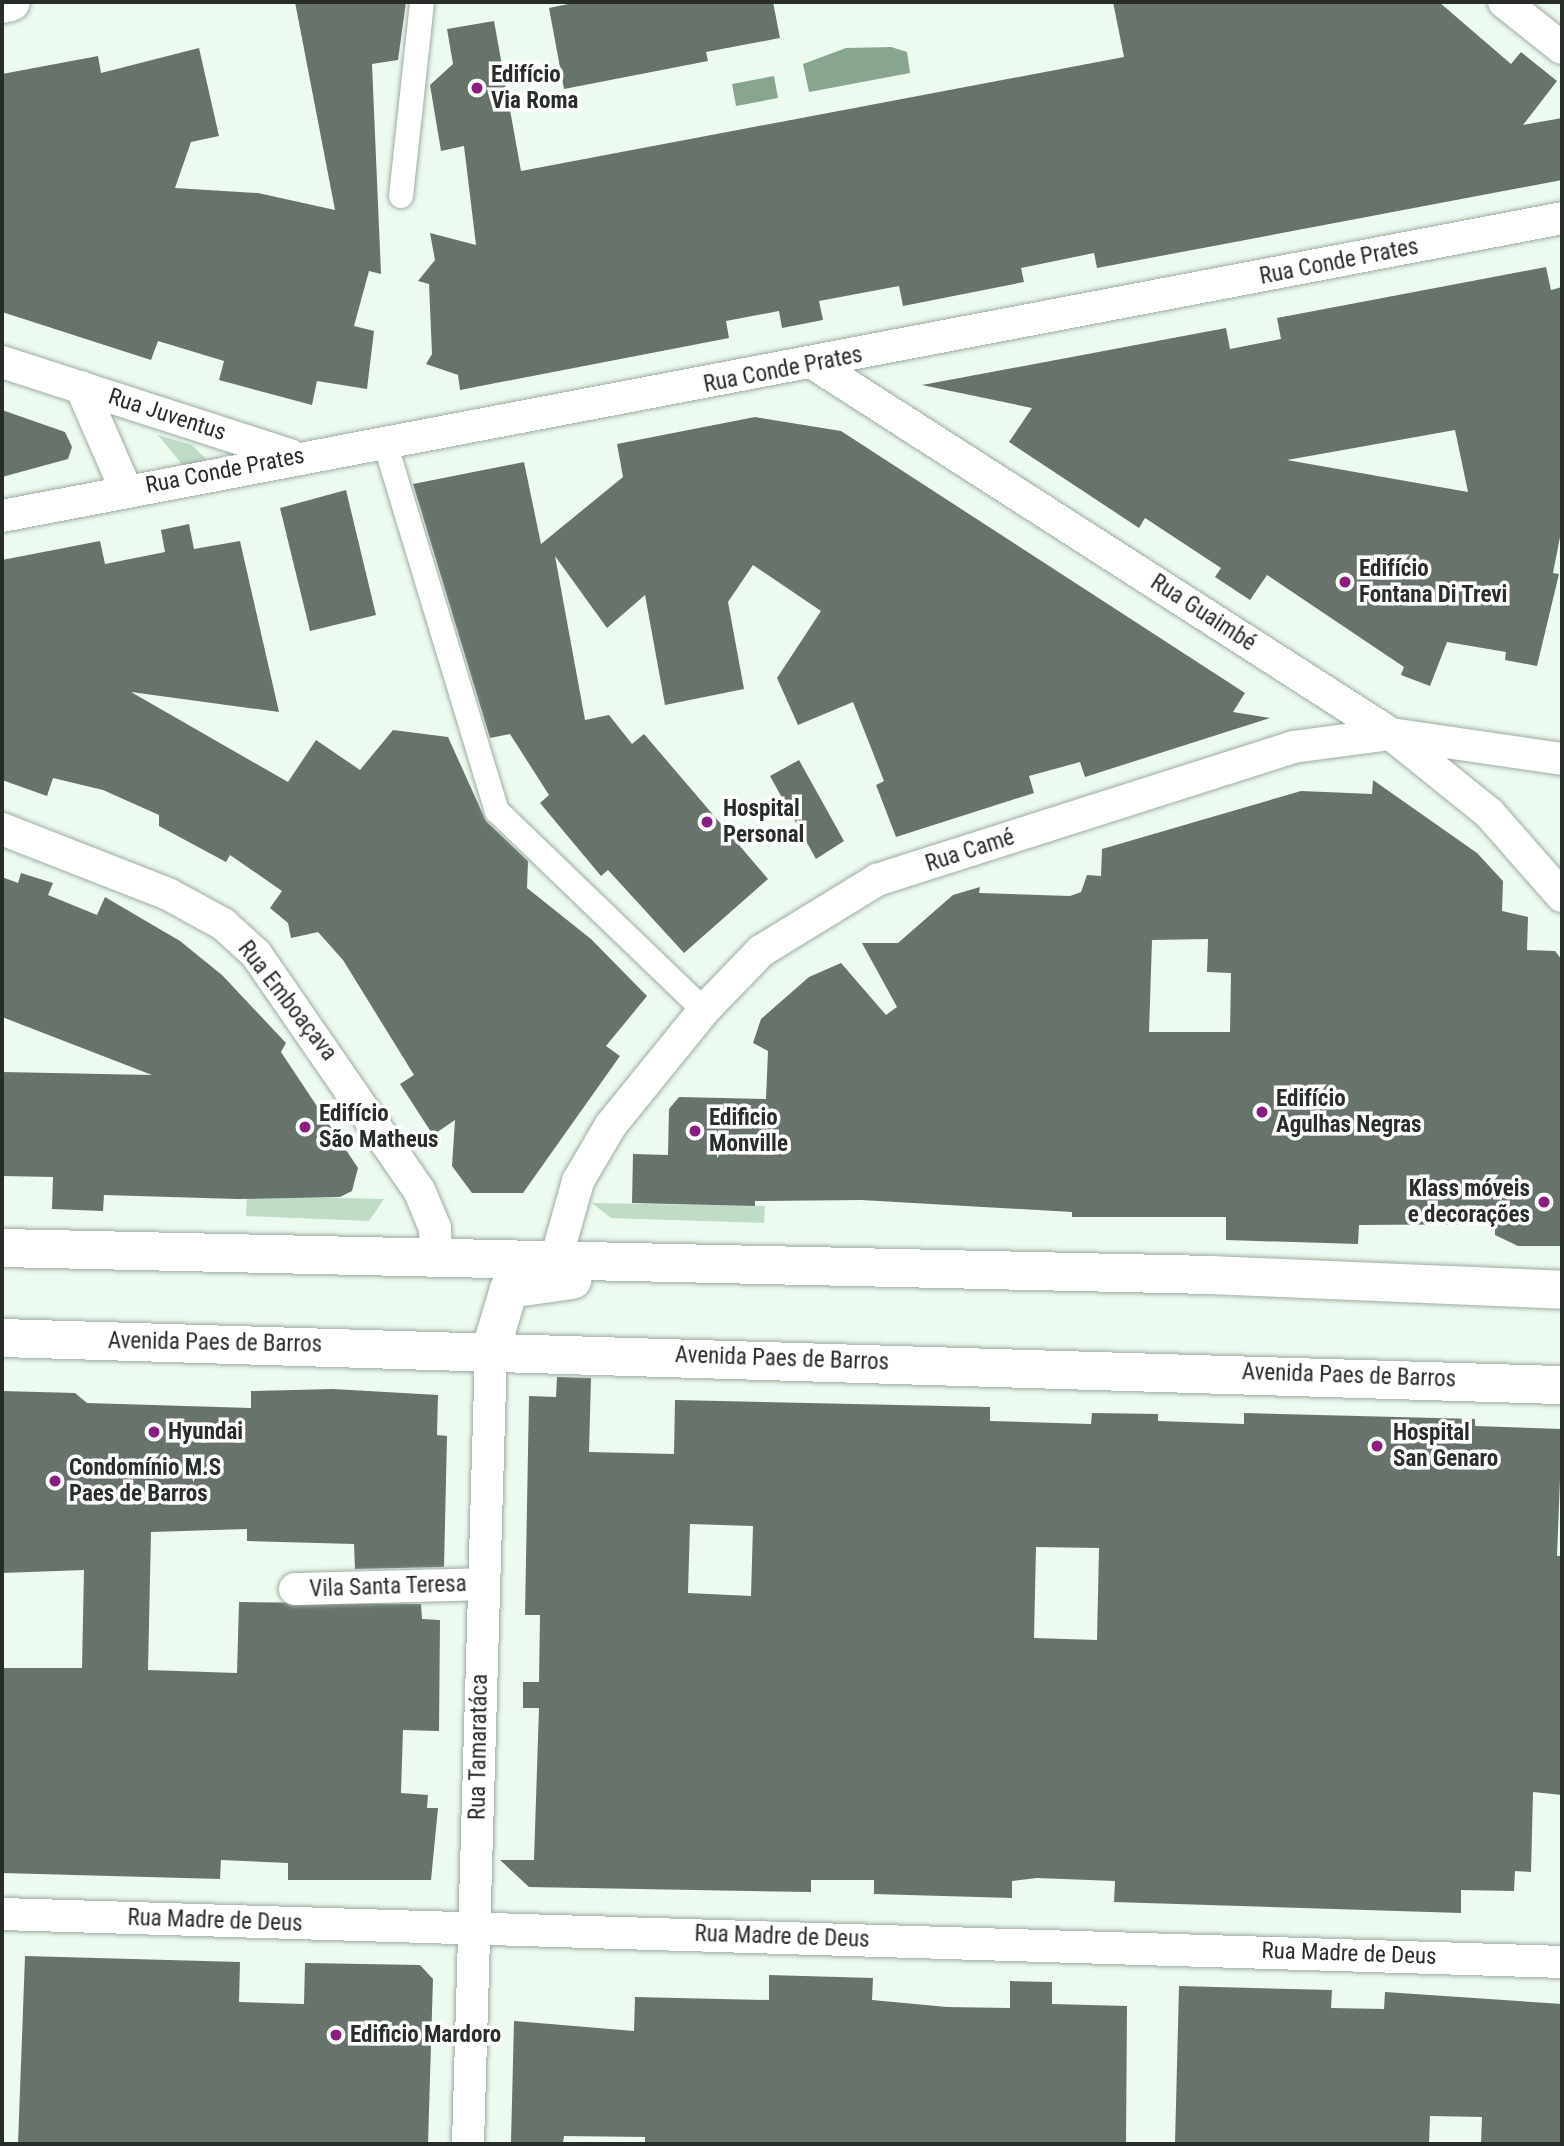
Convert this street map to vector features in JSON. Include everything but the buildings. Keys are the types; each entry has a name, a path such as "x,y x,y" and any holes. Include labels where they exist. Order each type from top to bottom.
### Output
{"main road":[{"path":"2,4 11,2"},
{"path":"2,1248 436,1255 809,1270 1211,1275 1562,1290"},
{"path":"491,1349 500,1301 509,1289 530,1282 759,1287 809,1270"},
{"name":"Avenida Paes de Barros","path":"2,1338 491,1349 1562,1385"}],"street":[{"path":"401,196 422,2"},
{"path":"1504,2 1562,48"},
{"name":"Rua Conde Prates","path":"2,516 292,456 385,443 816,365 1562,218"},
{"name":"Rua Juventus","path":"2,362 292,456"},
{"name":"Rua Guaimbé","path":"816,365 1391,734 1489,813 1562,896"},
{"name":"Rua Juventus","path":"81,387 126,490"},
{"path":"385,443 497,811 704,1010"},
{"name":"Rua Camé","path":"556,1259 578,1181 611,1125 704,1010 761,951 877,880 1282,751 1391,734 1562,759"},
{"name":"Rua Emboaçava","path":"2,829 168,894 223,924 256,954 419,1190 436,1228 436,1255"},
{"name":"Rua Tamaratáca","path":"468,2144 476,1929 482,1584 491,1349"},
{"name":"Vila Santa Teresa","path":"295,1589 482,1584"},
{"name":"Rua Madre de Deus","path":"2,1914 1562,1962"}],"shaded area":[{"path":"891,47 907,52 910,73 809,92 803,64 846,48"},
{"path":"774,76 778,98 736,106 732,84"},
{"path":"158,435 192,445 209,462 189,473"},
{"path":"247,1196 384,1199 369,1221 246,1216"},
{"path":"592,1203 765,1206 764,1223 611,1218"}],"place":[{"name":"Edifício Via Roma","path":"477,88"},
{"name":"Edifício Fontana Di Trevi","path":"1345,582"},
{"name":"Hospital Personal","path":"707,822"},
{"name":"Edifício Agulhas Negras","path":"1262,1112"},
{"name":"Edifício São Matheus","path":"305,1127"},
{"name":"Edificio Monville","path":"695,1131"},
{"name":"Klass móveis e decorações","path":"1544,1202"},
{"name":"Hyundai","path":"154,1432"},
{"name":"Hospital San Genaro","path":"1377,1446"},
{"name":"Condomínio M.S Paes de Barros","path":"55,1481"},
{"name":"Edificio Mardoro","path":"336,2035"}]}
